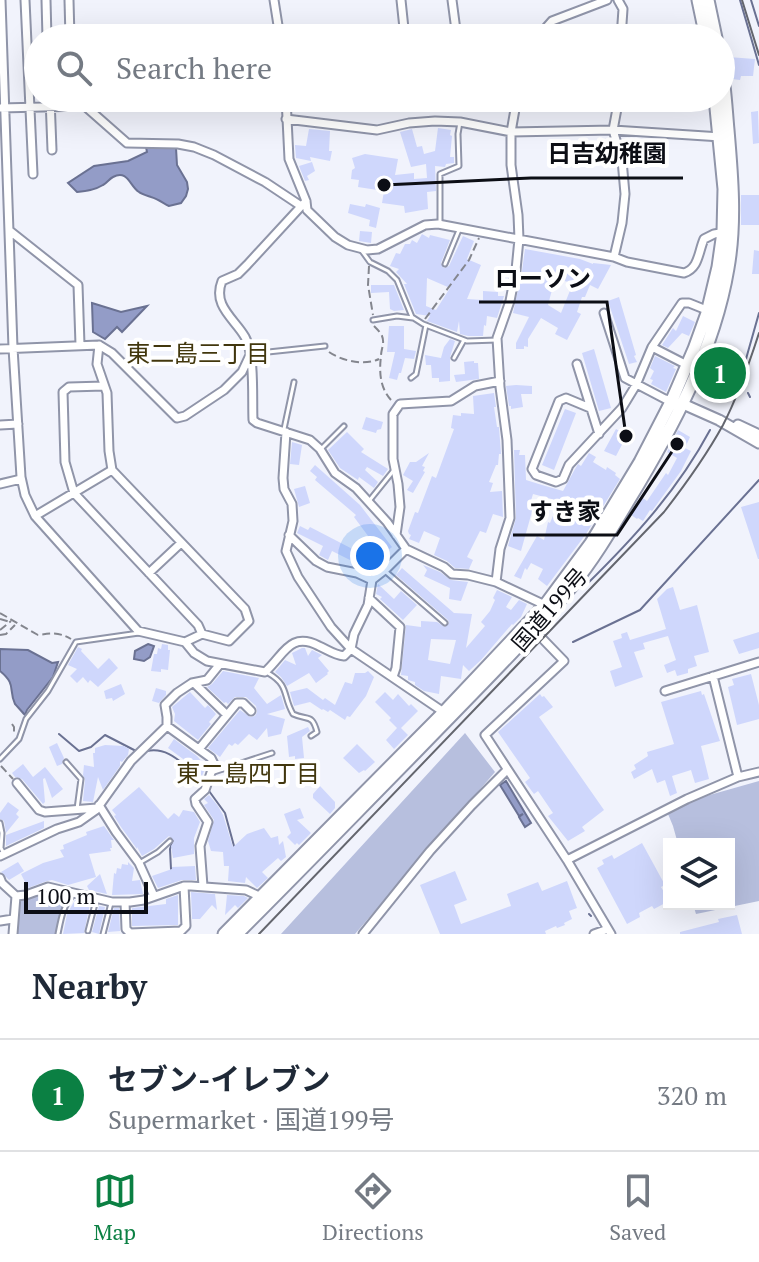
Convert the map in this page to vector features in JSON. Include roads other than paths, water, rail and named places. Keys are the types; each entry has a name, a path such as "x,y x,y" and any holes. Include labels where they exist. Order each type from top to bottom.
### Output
{"highway":[{"path":"698,0 703,24"},
{"path":"708,0 713,24"},
{"name":"国道199号","path":"447,714 548,607 574,584 599,550 649,468 692,368 728,269 732,187 718,112"},
{"name":"国道199号","path":"723,112 724,137"},
{"name":"国道199号","path":"237,934 266,899 533,629 548,607"},
{"name":"国道199号","path":"224,934 266,899"}],"street":[{"path":"1,0 4,179 10,231 21,479 35,516 138,631 185,642 201,659 266,671 295,642 307,640 344,656 351,649 354,634 368,605 372,580 406,549"},
{"path":"25,0 26,24"},
{"path":"46,0 47,24"},
{"path":"69,0 70,24"},
{"path":"274,0 278,24"},
{"path":"401,0 404,24"},
{"path":"452,0 455,24"},
{"path":"549,24 607,0"},
{"path":"618,0 623,9 622,24"},
{"path":"3,108 24,107"},
{"path":"30,112 33,174"},
{"path":"50,112 52,150"},
{"path":"94,112 127,143 194,147 303,204"},
{"path":"286,112 289,159 303,204 335,237 348,245 378,249 425,225 440,225 684,273 696,264 704,239 728,232"},
{"path":"496,582 500,549 510,518 507,440 497,340 510,301 519,239 511,165 515,112"},
{"path":"614,257 625,194 622,160 613,130 616,112"},
{"path":"286,119 377,130 422,122 460,122 511,132 613,130 724,137"},
{"path":"303,204 247,265 238,274 222,281 219,288 227,316 245,338 250,354 253,420 310,440 320,449 335,473 369,501 406,549 452,574 496,582 548,607"},
{"path":"10,231 78,285 80,345"},
{"path":"590,408 566,398 559,401 532,469 536,475 556,482 563,479 569,465 622,408 636,385 652,347 682,303 712,312"},
{"path":"604,313 625,378 665,399 719,420 759,443"},
{"path":"0,349 99,345 112,353 177,418 224,390 242,372 250,354"},
{"path":"99,345 97,364 107,393 112,470 245,609 249,621 229,641 202,634 185,642"},
{"path":"652,347 692,368"},
{"path":"577,364 599,434"},
{"path":"396,535 400,507 392,435 393,414 397,407 400,404 451,401 475,386 500,381"},
{"path":"104,386 69,387 63,392 65,462 74,493 198,625 202,634"},
{"path":"719,420 737,424 759,435"},
{"path":"0,425 18,424"},
{"path":"285,432 283,478 284,489 292,504 293,521 286,551 298,577 331,627 351,649 447,714"},
{"path":"35,516 112,470"},
{"path":"0,484 21,479"},
{"path":"289,535 316,561 327,567 357,573 372,580"},
{"path":"149,573 181,543"},
{"path":"369,598 400,627 393,677"},
{"path":"533,629 564,661 485,735 567,860 609,931 594,934"},
{"path":"665,691 759,662"},
{"path":"203,886 200,846 208,822 195,799 205,790 214,764 211,758 167,726 165,705 177,693 194,683 207,680 220,664"},
{"path":"713,676 738,777"},
{"path":"194,683 227,715"},
{"path":"199,749 237,703 243,703 251,711"},
{"path":"3,856 48,832 79,822 98,807 131,761 167,726"},
{"path":"363,934 430,851 507,770"},
{"path":"567,860 687,799 738,777 759,772"},
{"path":"17,783 39,810 45,812 98,807"},
{"path":"98,807 139,863 154,896"},
{"path":"0,878 16,896 48,887 111,902 125,902 144,900 184,886 203,886 246,890 266,899"},
{"path":"125,902 126,929 130,933 187,931 184,886"},
{"path":"13,934 16,896"},
{"path":"0,921 13,919"}],"lane":[{"path":"440,225 440,174 459,166 460,122"},
{"path":"445,264 460,228"},
{"path":"360,248 369,261 397,280 414,318"},
{"path":"373,320 397,316 414,318 469,342 497,340"},
{"path":"411,378 416,374 424,324"},
{"path":"454,358 464,340"},
{"path":"250,354 325,346"},
{"path":"285,432 294,382"},
{"path":"320,449 344,426"},
{"path":"369,501 395,468"},
{"path":"384,570 445,623"},
{"path":"0,759 19,739 26,719 48,691 76,642 142,632"},
{"path":"266,671 281,682 293,714 311,718 314,722 317,732 311,736"},
{"path":"211,773 272,753"},
{"path":"66,762 81,779 77,809"},
{"path":"0,823 3,856"},
{"path":"139,863 170,841"},
{"path":"58,934 63,909 74,894"},
{"path":"88,931 96,899"},
{"path":"103,934 111,902"}],"waterway":[{"path":"740,0 759,65"},
{"path":"751,0 759,26"},
{"path":"733,387 744,366 759,313"},
{"path":"748,393 750,397"},
{"path":"585,586 654,513 684,473 710,430"},
{"path":"573,642 640,610 759,480"},
{"path":"59,734 79,751 91,747 105,735 136,751"},
{"path":"147,751 156,750 171,755 205,780"},
{"path":"209,791 225,813 234,846"},
{"path":"171,869 173,840"}],"railway":[{"path":"742,0 759,55"},
{"path":"259,934 664,512 723,425 759,333"}],"place":[{"name":"日吉幼稚園","path":"384,185"},
{"name":"セブン-イレブン","path":"720,373"},
{"name":"ローソン","path":"626,436"},
{"name":"すき家","path":"677,444"}],"district":[{"name":"東二島三丁目","path":"198,353"},
{"name":"東二島四丁目","path":"248,773"}]}
